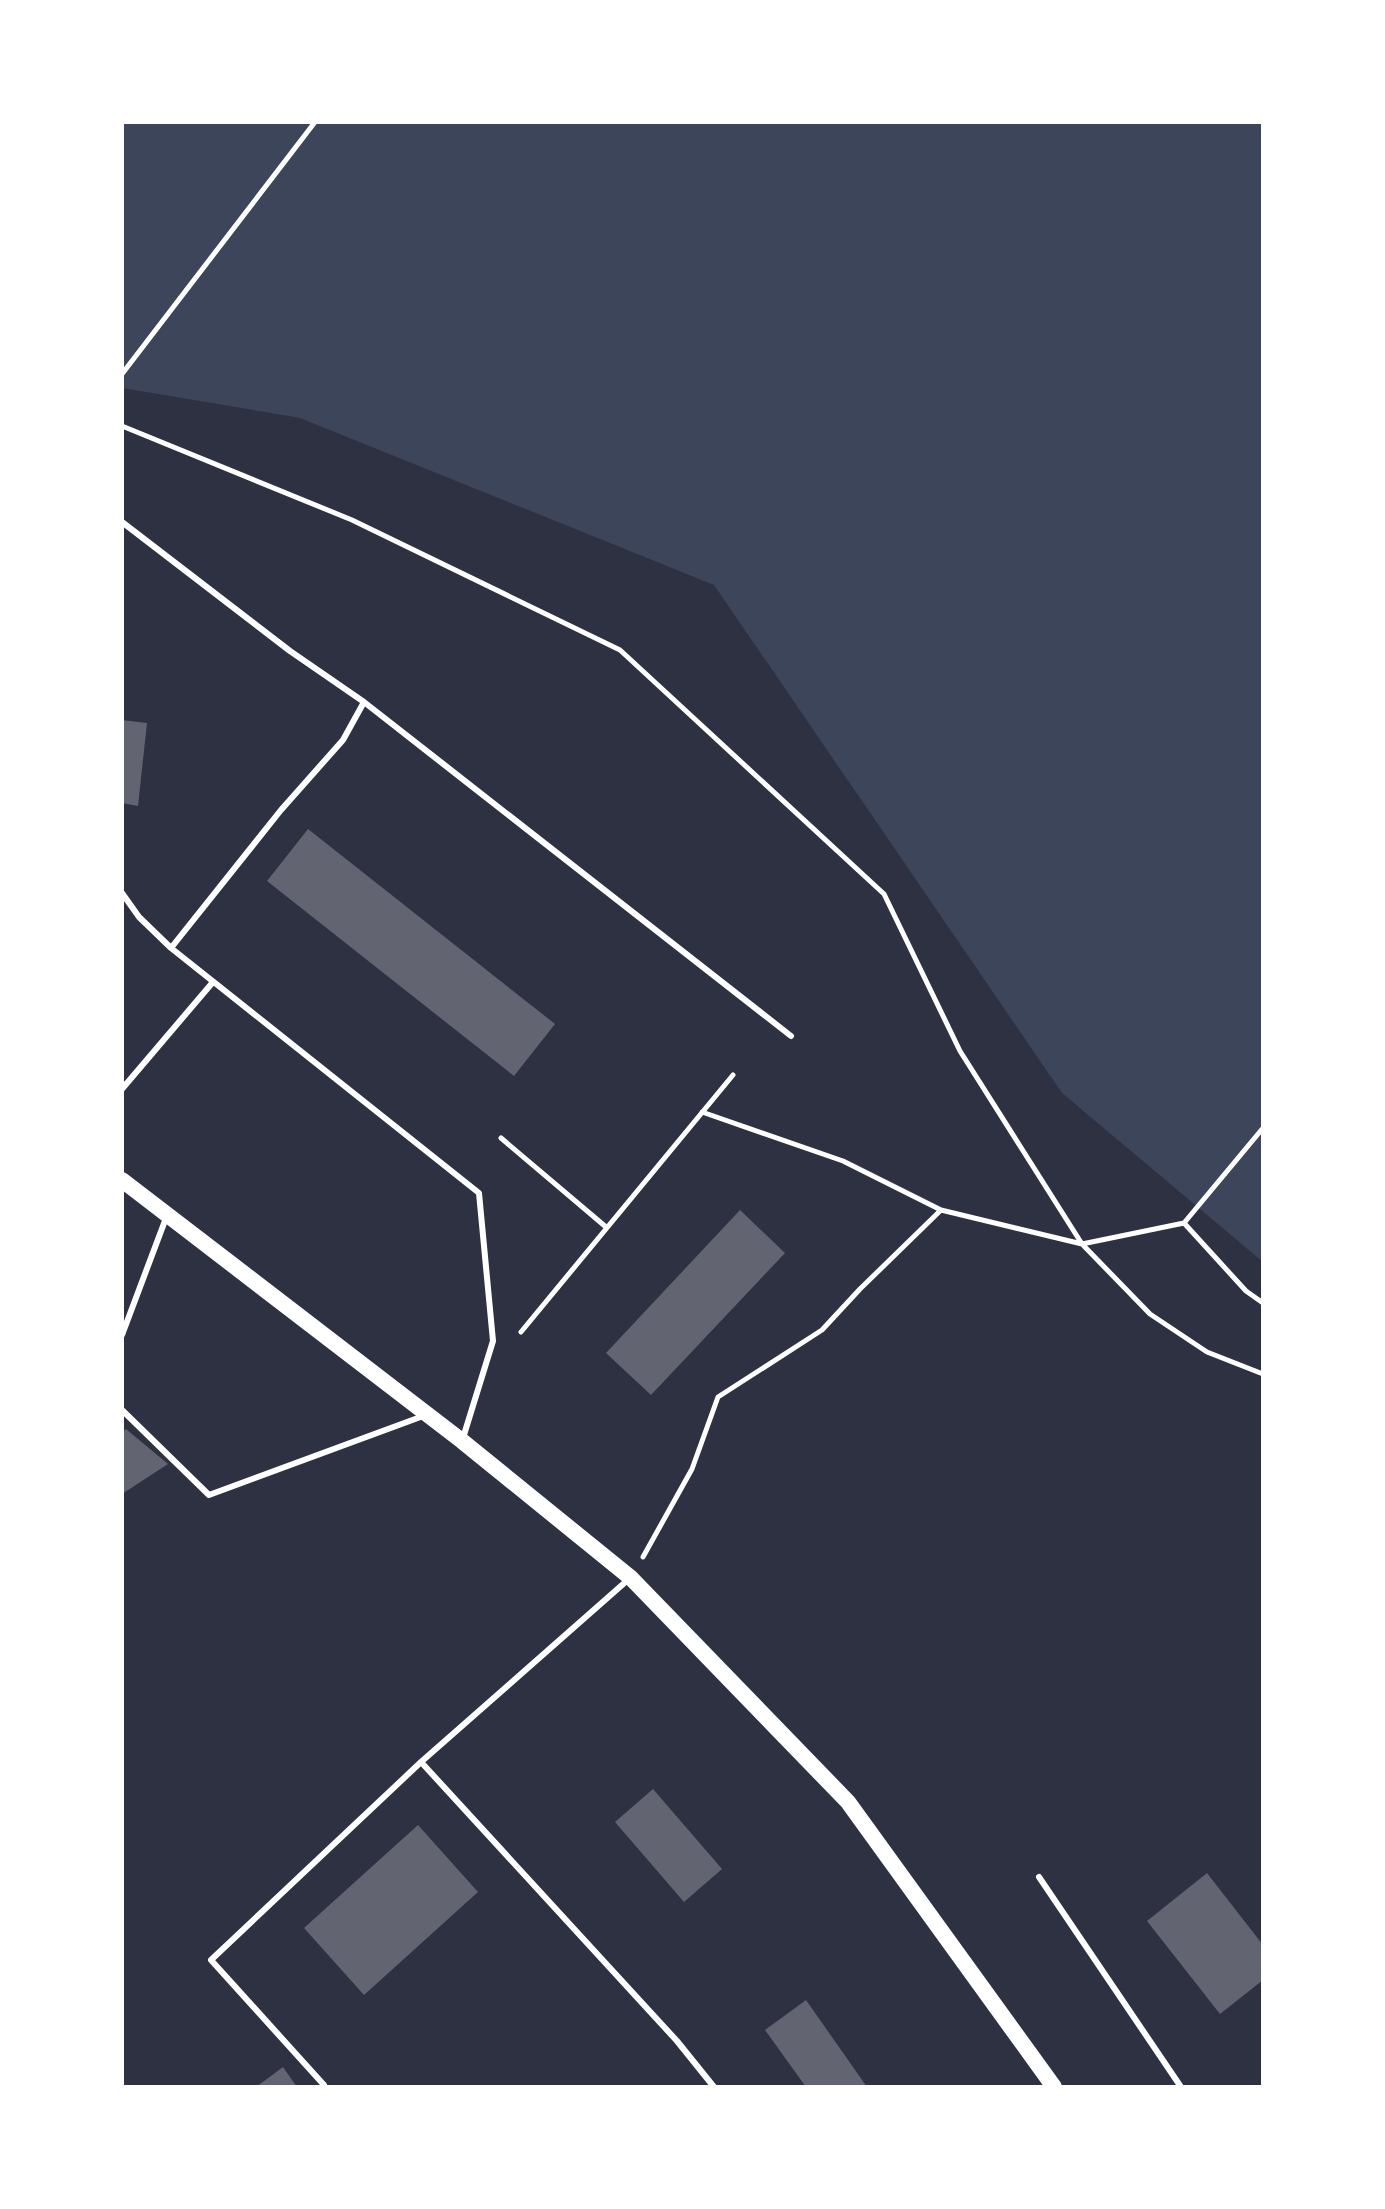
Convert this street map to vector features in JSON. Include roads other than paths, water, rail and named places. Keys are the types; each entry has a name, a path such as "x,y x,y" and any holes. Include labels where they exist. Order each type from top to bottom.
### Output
{"main road":[{"path":"122,1180 462,1441 631,1578 848,1802 1054,2087"}],"lane":[{"path":"122,522 290,651 364,702 791,1036"},
{"path":"171,948 281,810 343,740 364,702"},
{"path":"122,893 139,917 171,948 479,1193 493,1341 462,1441"},
{"path":"122,1089 213,982"},
{"path":"122,1335 167,1215"},
{"path":"122,1410 209,1495 427,1415"},
{"path":"324,2085 211,1960 421,1762 631,1578"},
{"path":"421,1762 677,2041 714,2087"},
{"path":"1039,1877 1181,2087"}]}
